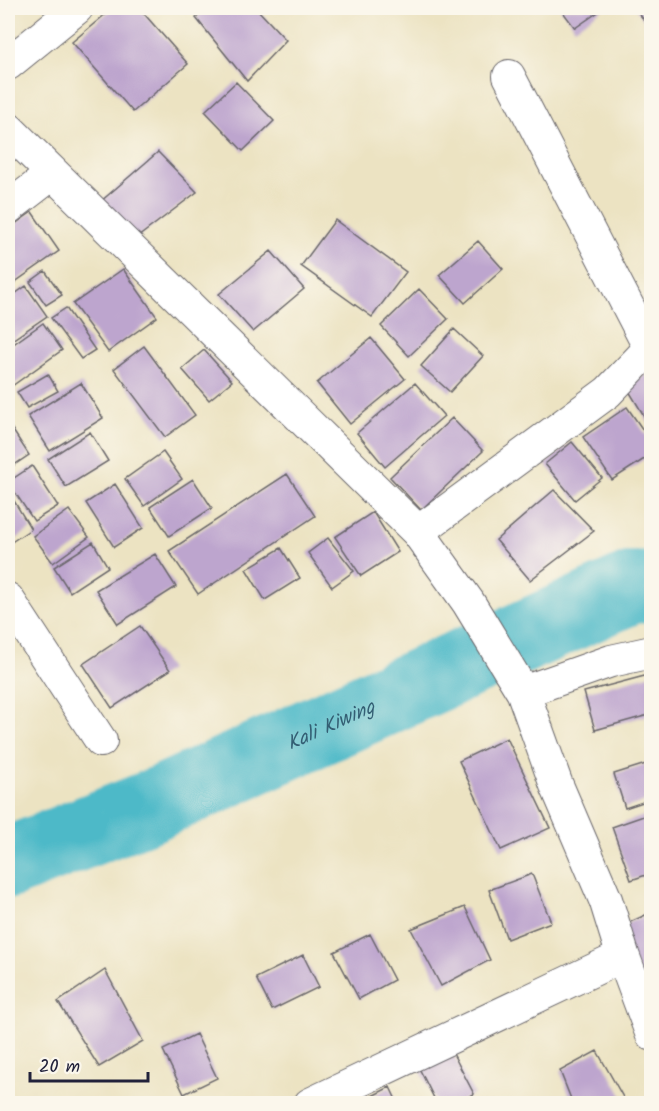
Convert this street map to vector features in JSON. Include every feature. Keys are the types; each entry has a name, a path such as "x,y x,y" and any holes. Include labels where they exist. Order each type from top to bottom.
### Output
{"street":[{"path":"8,63 77,8"},
{"path":"418,532 609,392 650,346 509,76"},
{"path":"8,129 418,532 468,602 521,687 556,784 606,901 651,1034"},
{"path":"8,208 52,174"},
{"path":"8,599 101,741"},
{"path":"521,687 651,652"},
{"path":"310,1104 623,956"}],"building":[{"path":"113,8 139,8 188,64 133,112 72,42"},
{"path":"208,8 256,8 286,40 247,81 196,18"},
{"path":"560,8 604,8 575,28"},
{"path":"635,8 652,8 652,25 649,27"},
{"path":"236,82 274,121 243,151 205,111"},
{"path":"158,152 197,192 134,240 100,202"},
{"path":"32,212 59,251 8,287 8,229"},
{"path":"335,220 406,272 372,317 301,266"},
{"path":"478,241 503,269 465,303 439,275"},
{"path":"271,251 304,289 253,332 219,294"},
{"path":"123,269 157,317 108,352 73,304"},
{"path":"45,271 62,295 46,305 30,282"},
{"path":"26,286 47,316 9,342 8,299"},
{"path":"419,289 448,319 409,356 381,326"},
{"path":"66,308 95,350 81,359 51,318"},
{"path":"43,323 62,350 12,386 8,380 8,348"},
{"path":"454,329 483,356 450,392 421,366"},
{"path":"371,338 405,379 350,424 317,383"},
{"path":"144,346 195,415 165,437 114,369"},
{"path":"204,350 232,381 209,400 182,369"},
{"path":"648,373 652,379 652,429 626,386"},
{"path":"48,374 58,391 27,408 17,392"},
{"path":"81,383 103,418 50,451 28,416"},
{"path":"415,383 444,416 385,467 357,433"},
{"path":"627,407 652,443 652,454 612,480 583,437"},
{"path":"452,418 483,451 421,510 390,477"},
{"path":"8,423 29,455 8,469"},
{"path":"90,432 108,461 66,487 48,459"},
{"path":"572,442 602,478 575,500 545,464"},
{"path":"163,452 182,479 144,506 125,479"},
{"path":"32,466 58,506 34,521 8,482"},
{"path":"287,474 315,516 198,594 169,551"},
{"path":"193,479 212,508 169,536 150,507"},
{"path":"115,484 143,528 114,547 86,503"},
{"path":"554,490 594,531 530,580 496,540"},
{"path":"8,491 31,529 10,543 8,539"},
{"path":"69,510 89,537 53,563 33,536"},
{"path":"373,512 398,552 361,576 335,537"},
{"path":"328,538 354,571 332,587 308,553"},
{"path":"93,542 108,567 70,592 54,567"},
{"path":"281,548 300,578 265,600 246,569"},
{"path":"155,554 176,587 118,624 96,590"},
{"path":"140,626 170,670 112,708 83,664"},
{"path":"652,674 652,714 595,730 584,692"},
{"path":"507,738 550,828 501,850 459,761"},
{"path":"652,762 652,799 625,808 614,774"},
{"path":"652,813 652,873 631,880 612,827"},
{"path":"532,874 551,922 507,939 489,890"},
{"path":"465,907 490,960 441,986 411,929"},
{"path":"652,912 652,1002 617,928"},
{"path":"370,934 394,980 359,999 334,952"},
{"path":"303,955 319,987 272,1010 256,978"},
{"path":"105,970 143,1041 99,1067 58,1002"},
{"path":"196,1034 217,1078 184,1094 163,1050"},
{"path":"449,1046 474,1094 456,1104 437,1104 416,1062"},
{"path":"597,1051 624,1099 616,1104 573,1104 560,1071"},
{"path":"390,1087 398,1104 356,1104"}],"waterway":[{"name":"Kali Kiwing","path":"8,863 151,806 633,587 652,588"}]}
